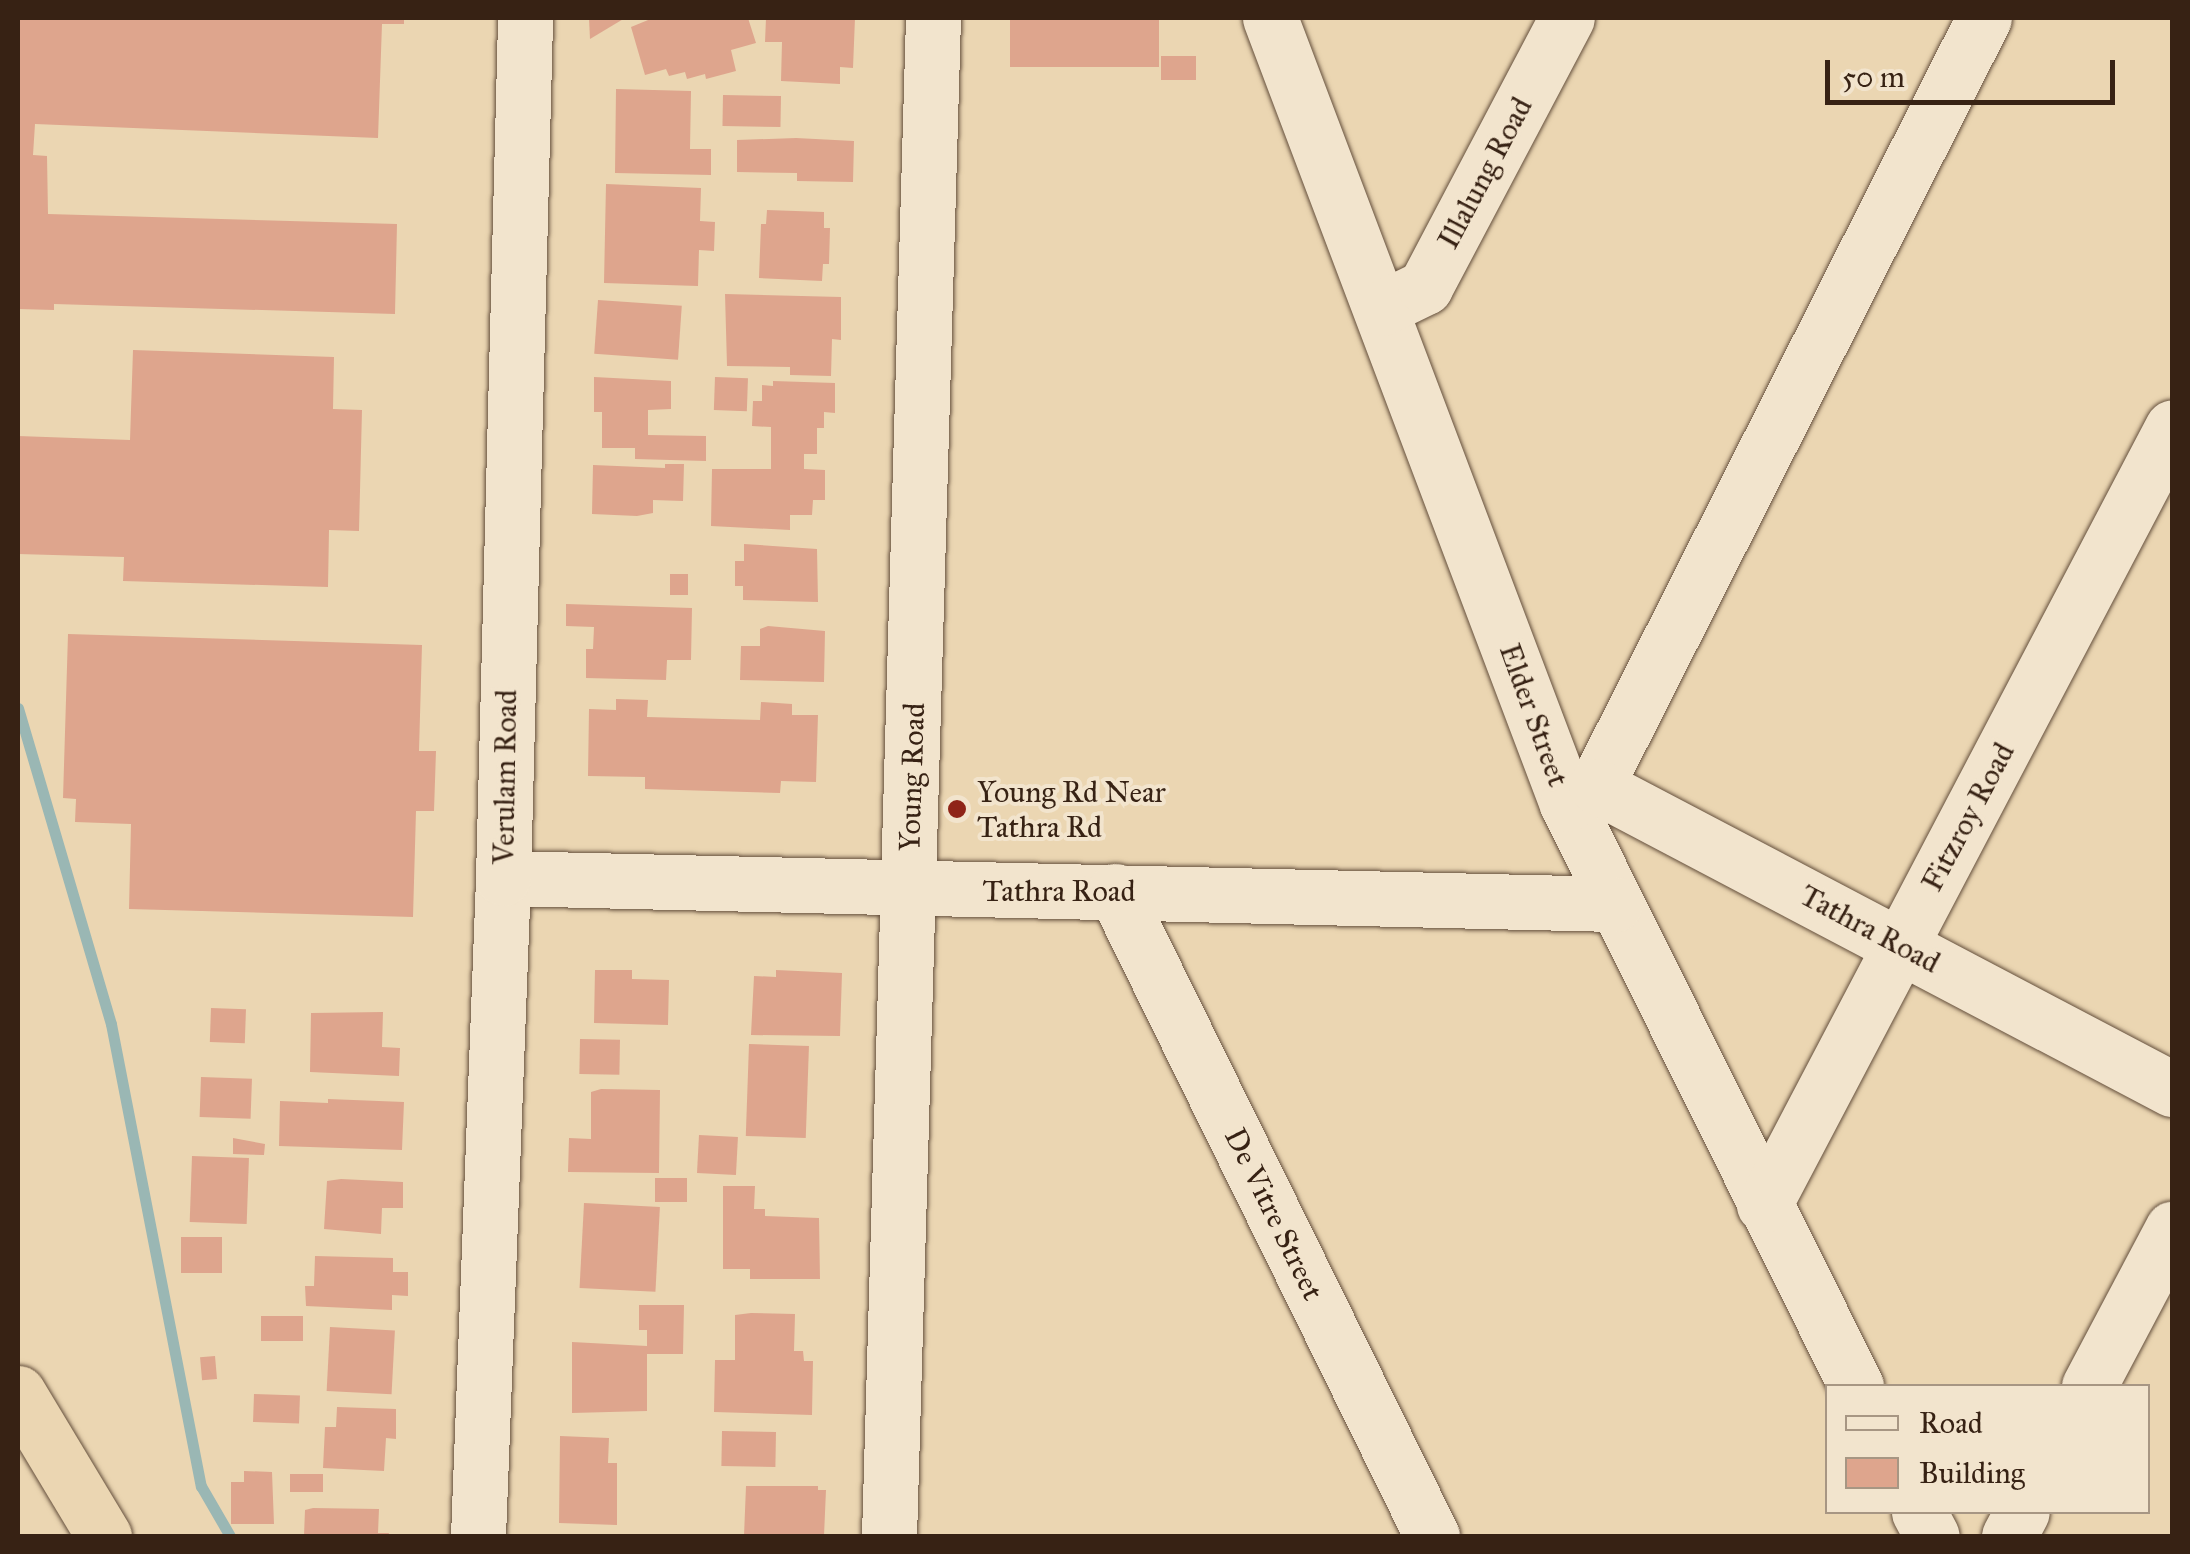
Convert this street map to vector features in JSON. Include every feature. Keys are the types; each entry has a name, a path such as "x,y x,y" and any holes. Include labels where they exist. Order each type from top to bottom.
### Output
{"highway":[{"path":"18,1393 104,1536"}],"street":[{"name":"Verulam Road","path":"478,1536 503,878 526,18"},
{"name":"Young Road","path":"888,1536 932,18"},
{"name":"Elder Street","path":"1270,18 1382,308 1581,795 1615,904 1855,1384"},
{"name":"Illalung Road","path":"1382,308 1425,287 1568,18"},
{"path":"1581,795 1984,18"},
{"name":"Fitzroy Road","path":"1764,1205 2172,428"},
{"name":"Tathra Road","path":"1581,795 1900,945 2172,1089"},
{"name":"Tathra Road","path":"503,878 1615,904"},
{"name":"De Vitre Street","path":"1115,891 1432,1536"},
{"path":"2090,1384 2172,1230"},
{"path":"891,1458 931,1536"},
{"path":"1920,1514 1932,1536"},
{"path":"2009,1536 2021,1514"}],"building":[{"path":"18,18 404,18 404,24 382,24 378,138 35,124 33,155 47,156 48,214 397,224 395,314 54,304 54,310 18,309"},
{"path":"589,18 625,18 590,39"},
{"path":"653,18 748,18 756,43 731,50 736,71 706,79 705,74 687,79 685,72 669,76 666,69 645,75 631,27"},
{"path":"766,18 855,18 853,68 840,67 840,84 781,81 782,42 765,42"},
{"path":"1010,18 1159,18 1159,67 1010,67"},
{"path":"1161,56 1196,56 1196,80 1161,80"},
{"path":"616,89 691,91 690,149 711,149 711,175 615,173"},
{"path":"723,95 781,96 780,127 722,126"},
{"path":"737,140 854,141 853,182 797,181 797,173 737,172"},
{"path":"606,184 701,188 700,221 715,222 714,251 699,250 698,286 604,283"},
{"path":"767,210 824,212 824,228 830,228 829,264 823,264 822,281 759,278 761,224 766,224"},
{"path":"725,294 841,297 841,340 832,339 831,376 790,375 790,367 727,366"},
{"path":"598,300 682,306 678,360 594,354"},
{"path":"133,350 334,357 333,409 362,410 359,531 329,530 328,587 123,581 124,557 18,554 18,436 130,440"},
{"path":"594,377 671,381 671,409 648,410 648,435 706,436 706,461 635,459 635,448 602,448 602,412 594,412"},
{"path":"715,377 748,378 747,411 714,410"},
{"path":"773,381 835,383 835,413 824,412 824,428 817,428 817,454 804,454 804,469 825,470 825,500 813,500 812,515 790,515 790,530 711,526 712,469 771,469 771,427 752,426 753,401 762,401 762,385 773,386"},
{"path":"665,464 684,464 683,501 653,500 653,513 637,516 592,514 593,465 665,468"},
{"path":"744,544 817,549 818,602 743,600 743,586 735,586 735,561 744,561"},
{"path":"670,574 688,574 688,595 670,595"},
{"path":"566,604 692,608 691,660 667,660 666,680 586,678 586,649 593,649 594,627 566,626"},
{"path":"768,626 825,631 824,682 740,680 741,646 760,646 760,629"},
{"path":"68,634 422,645 419,751 436,751 434,811 416,811 413,917 129,909 131,824 75,822 76,799 63,798"},
{"path":"616,699 648,700 647,717 760,720 761,702 792,704 792,715 818,715 816,782 781,781 780,793 645,789 645,777 588,776 589,709 616,710"},
{"path":"595,970 632,970 632,979 669,980 668,1025 594,1023"},
{"path":"776,970 842,973 840,1036 751,1035 754,976 776,977"},
{"path":"211,1008 246,1009 245,1043 210,1042"},
{"path":"383,1012 382,1047 400,1048 399,1076 310,1072 311,1013"},
{"path":"580,1039 620,1040 619,1075 579,1074"},
{"path":"749,1044 809,1046 806,1138 746,1136"},
{"path":"201,1077 252,1079 251,1119 200,1117"},
{"path":"660,1090 659,1173 568,1172 569,1138 591,1139 591,1092"},
{"path":"328,1099 404,1102 402,1150 279,1146 280,1101 328,1103"},
{"path":"699,1135 738,1137 736,1175 697,1173"},
{"path":"233,1138 265,1144 264,1155 233,1154"},
{"path":"192,1156 249,1158 247,1224 190,1222"},
{"path":"655,1178 687,1178 687,1202 655,1202"},
{"path":"327,1181 403,1182 403,1208 382,1208 381,1234 324,1229"},
{"path":"723,1186 755,1186 754,1209 765,1209 765,1216 819,1218 820,1279 750,1279 750,1269 723,1269"},
{"path":"584,1203 660,1207 655,1292 580,1288"},
{"path":"181,1237 222,1237 222,1273 181,1273"},
{"path":"315,1256 393,1258 393,1272 408,1272 408,1296 392,1295 392,1310 306,1306 305,1286 314,1286"},
{"path":"639,1305 684,1305 683,1354 647,1354 647,1411 572,1413 572,1342 647,1346 647,1330 639,1330"},
{"path":"795,1314 794,1351 803,1351 804,1361 813,1361 812,1415 714,1412 715,1360 735,1360 735,1315"},
{"path":"261,1316 303,1316 303,1341 261,1341"},
{"path":"330,1327 395,1330 392,1394 327,1391"},
{"path":"215,1356 217,1379 202,1380 200,1357"},
{"path":"254,1394 300,1396 299,1424 253,1422"},
{"path":"337,1407 396,1409 396,1439 386,1438 384,1471 323,1468 325,1427 336,1427"},
{"path":"722,1431 776,1432 775,1467 721,1466"},
{"path":"560,1436 609,1438 608,1463 617,1463 617,1525 559,1523"},
{"path":"244,1471 272,1472 274,1524 231,1524 231,1482 244,1482"},
{"path":"290,1474 323,1474 323,1492 290,1492"},
{"path":"746,1486 818,1486 818,1490 826,1490 824,1536 744,1536"},
{"path":"379,1509 378,1533 389,1533 388,1536 304,1536 305,1510"}],"waterway":[{"path":"18,708 111,1024 201,1486 230,1536"}],"place":[{"name":"Young Rd Near Tathra Rd","path":"957,809"}]}
